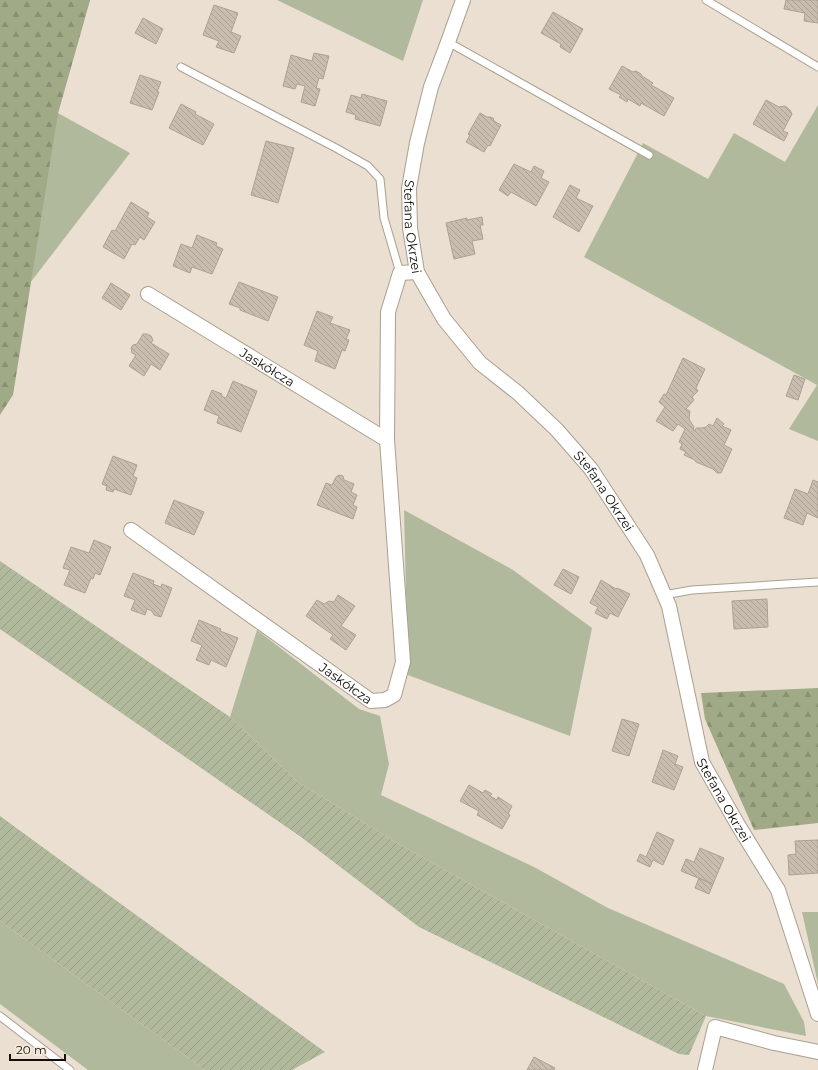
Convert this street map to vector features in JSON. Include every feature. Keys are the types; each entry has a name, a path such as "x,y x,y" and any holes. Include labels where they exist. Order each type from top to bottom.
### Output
{"street":[{"name":"Stefana Okrzei","path":"463,0 430,87 417,142 409,188 410,228 417,272 444,319 480,364 523,398 557,430 591,469 647,555 669,606 702,762 738,825 778,890 818,1014"},
{"path":"400,273 417,272"},
{"name":"Jaskółcza","path":"131,530 371,701 385,700 394,695 403,662 387,440 388,312 400,273"},
{"name":"Jaskółcza","path":"148,294 387,440"},
{"path":"705,1070 715,1027 774,1043 818,1052"}],"lane":[{"path":"706,0 818,67"},
{"path":"448,42 650,155"},
{"path":"181,67 368,166 380,179 384,218 400,273"},
{"path":"664,595 692,590 818,582"},
{"path":"0,1016 70,1070"}],"green space":[{"path":"0,0 90,0 58,113 130,153 0,322"},
{"path":"0,0 90,0 58,113 13,395 0,415"},
{"path":"277,0 423,0 403,61"},
{"path":"818,105 818,441 789,429 817,385 584,257 643,143 708,179 734,133 785,162"},
{"path":"404,510 513,570 592,628 570,736 408,675"},
{"path":"0,561 230,717 298,782 397,843 706,1016 689,1055 679,1054 419,927 301,837 0,629"},
{"path":"257,630 359,709 380,716 389,764 381,795 534,867 608,908 784,984 804,1022 806,1036 706,1016 397,843 298,782 230,717"},
{"path":"818,688 818,823 754,830 705,719 701,693"},
{"path":"0,816 325,1052 292,1070 205,1070 0,921"},
{"path":"802,912 818,912 818,984"},
{"path":"0,921 205,1070 88,1070 0,1004"}],"building":[{"path":"786,0 818,0 818,23 804,21 805,13 784,9"},
{"path":"214,5 238,13 231,32 241,36 234,53 216,47 219,41 203,35"},
{"path":"553,12 583,29 570,53 560,47 561,44 541,33"},
{"path":"143,18 163,29 156,44 135,33"},
{"path":"314,53 329,56 323,79 319,78 316,88 320,89 315,106 301,102 305,86 297,84 295,89 283,86 291,55 312,61"},
{"path":"622,66 633,72 636,71 641,74 653,83 651,85 674,98 664,116 641,103 640,106 628,99 627,102 619,97 621,95 609,89"},
{"path":"140,75 161,82 152,110 130,103"},
{"path":"362,94 387,101 380,126 355,119 356,115 346,112 351,95 361,98"},
{"path":"766,100 779,107 785,106 792,114 783,131 788,133 784,141 753,124"},
{"path":"181,104 196,112 195,114 214,124 203,145 169,128"},
{"path":"480,113 487,117 493,118 494,121 501,125 490,146 488,145 484,152 466,142 470,135 468,134"},
{"path":"266,141 294,148 278,203 251,195"},
{"path":"514,164 531,172 534,166 544,171 541,178 549,182 536,206 511,192 508,196 499,190"},
{"path":"570,185 580,190 576,198 593,206 579,232 553,217"},
{"path":"131,202 149,213 147,217 155,222 144,240 140,237 135,245 132,244 124,259 103,247 112,230 115,231"},
{"path":"482,217 483,225 480,225 483,239 472,241 475,254 454,259 446,223 467,218 467,220"},
{"path":"197,235 217,243 216,246 223,249 212,274 192,267 190,273 173,266 181,244 192,248"},
{"path":"239,282 278,297 268,321 229,304"},
{"path":"111,283 130,295 121,310 102,298"},
{"path":"317,311 333,317 330,323 350,330 346,339 349,340 345,351 342,350 335,369 315,361 318,351 304,345"},
{"path":"143,334 151,336 153,340 151,343 169,354 160,370 151,364 144,376 129,366 136,355 132,353 131,348 133,345 137,344"},
{"path":"683,358 705,369 696,388 698,391 692,397 694,400 686,409 690,411 689,419 694,427 693,430 695,431 696,428 706,427 709,424 713,426 717,418 724,424 722,426 731,430 724,445 732,449 721,473 717,473 713,469 684,455 686,452 680,449 682,444 679,442 685,429 678,424 673,431 656,421 665,407 659,402 664,394 666,395"},
{"path":"794,375 805,379 798,400 786,396"},
{"path":"233,381 257,391 241,432 217,423 219,416 204,410 212,390 222,394 221,396 226,398"},
{"path":"113,456 137,465 133,476 137,478 131,495 114,489 113,492 106,490 107,486 102,484"},
{"path":"339,475 343,476 344,480 354,484 351,492 357,495 353,505 357,507 353,519 317,505 326,483 332,485 336,477"},
{"path":"813,480 818,482 818,518 807,513 803,525 784,518 795,489 808,494"},
{"path":"174,500 204,512 194,535 165,523"},
{"path":"94,540 111,547 100,575 95,573 93,579 91,578 85,593 64,585 70,570 63,568 71,547 89,553"},
{"path":"563,569 579,577 571,594 554,585"},
{"path":"133,573 154,581 153,584 161,587 162,584 172,588 161,617 154,615 152,611 147,609 145,615 131,610 135,600 124,596"},
{"path":"601,580 616,589 617,588 630,594 618,617 610,613 607,619 595,613 598,607 590,603"},
{"path":"338,595 355,606 341,626 356,635 346,650 330,639 333,635 306,616 317,600 324,604 329,601 334,602"},
{"path":"767,599 768,627 734,629 732,601"},
{"path":"199,620 238,638 226,667 211,660 209,665 196,660 202,645 191,641"},
{"path":"622,719 639,724 629,756 612,751"},
{"path":"663,750 678,756 675,764 683,767 674,790 652,782"},
{"path":"469,785 483,793 485,790 492,794 490,796 497,800 498,797 512,806 508,814 510,815 502,829 477,815 479,811 460,801"},
{"path":"657,832 674,840 663,865 653,860 650,867 637,861 640,854 646,857"},
{"path":"818,840 818,873 789,875 788,855 796,854 795,841"},
{"path":"700,848 724,858 713,884 681,871 686,859 694,862"},
{"path":"699,878 713,884 709,894 695,888"},
{"path":"534,1057 555,1068 554,1070 527,1070"}]}
